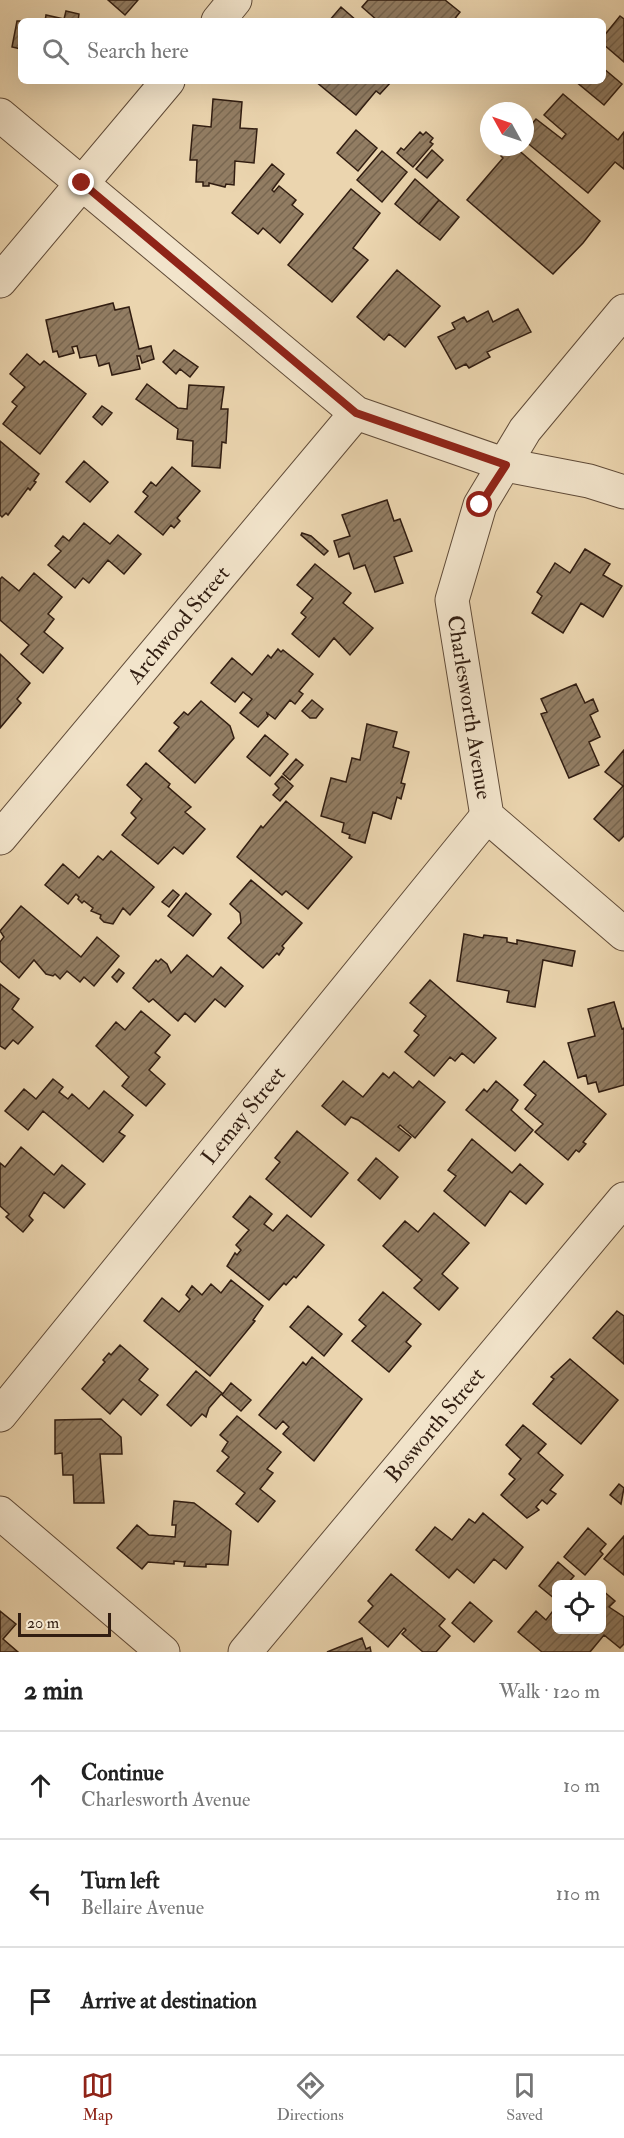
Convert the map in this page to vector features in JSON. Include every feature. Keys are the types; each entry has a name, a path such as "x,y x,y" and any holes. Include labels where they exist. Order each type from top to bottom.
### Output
{"street":[{"path":"220,18 235,0"},
{"path":"0,281 165,84"},
{"path":"0,115 356,413 506,465 589,481 624,492"},
{"path":"506,465 525,430 624,310"},
{"name":"Archwood Street","path":"0,837 356,413"},
{"name":"Charlesworth Avenue","path":"506,465 480,505 452,600 487,816 624,934"},
{"name":"Lemay Street","path":"0,1415 487,816"},
{"name":"Bosworth Street","path":"245,1652 624,1199"},
{"path":"0,1513 163,1652"}],"building":[{"path":"108,0 138,0 125,15"},
{"path":"368,0 445,0 460,12 455,18 375,18 362,7"},
{"path":"341,7 354,18 332,18"},
{"path":"66,11 79,14 78,18 64,18"},
{"path":"620,16 624,19 624,62 606,47 606,33"},
{"path":"17,21 18,21 18,48 12,47"},
{"path":"606,71 622,84 604,105 579,84 606,84"},
{"path":"319,84 389,84 380,94 376,91 356,115"},
{"path":"563,94 618,140 624,132 624,169 615,162 588,193 534,148 534,121 536,119 562,139 566,134 544,115"},
{"path":"213,99 242,102 240,128 257,129 254,163 235,161 234,185 226,184 225,187 209,183 209,186 203,186 203,182 196,182 197,160 190,160 193,125 211,127"},
{"path":"356,130 377,148 358,171 337,153"},
{"path":"420,132 423,135 426,132 433,138 430,142 433,144 413,167 397,153 401,148 404,150"},
{"path":"432,150 443,160 427,178 416,169"},
{"path":"382,151 407,172 382,202 357,180"},
{"path":"501,156 525,156 600,221 583,243 553,274 467,200 503,158"},
{"path":"272,164 284,174 272,190 274,192 279,186 296,200 292,205 303,214 280,243 263,228 258,234 232,213"},
{"path":"415,179 439,200 419,224 395,204"},
{"path":"351,189 380,213 353,248 368,260 332,302 288,265"},
{"path":"439,200 459,217 440,240 419,224"},
{"path":"397,270 440,306 405,347 389,334 384,340 357,317"},
{"path":"113,303 115,310 129,307 139,349 151,346 154,359 142,363 140,356 137,356 140,369 112,375 109,363 99,366 96,355 80,358 77,346 72,347 74,353 59,357 57,351 53,352 46,320"},
{"path":"518,309 531,332 487,352 490,357 469,368 466,364 456,369 438,337 455,329 452,323 464,317 467,322 488,311 493,322"},
{"path":"174,350 198,367 190,377 180,369 176,374 163,362"},
{"path":"27,354 40,365 44,361 86,394 40,454 3,424 17,406 12,402 25,387 10,374"},
{"path":"147,384 178,408 187,409 189,385 224,387 221,409 228,409 226,443 222,442 220,468 192,466 193,441 177,439 178,429 136,399"},
{"path":"102,406 112,413 102,425 93,417"},
{"path":"0,441 39,474 30,490 28,488 8,515 6,513 2,517 0,515"},
{"path":"84,461 108,482 90,502 66,482"},
{"path":"172,467 200,491 177,518 180,521 174,528 171,525 163,535 135,512 148,496 143,492 151,482 156,486"},
{"path":"387,500 394,521 400,519 412,551 394,557 403,583 375,592 365,565 354,569 349,553 339,557 334,541 350,536 342,515"},
{"path":"84,523 110,544 118,535 141,554 124,574 108,560 89,583 83,578 75,588 48,565 61,551 55,546 63,536 69,541"},
{"path":"302,533 311,536 328,551 324,555 301,535"},
{"path":"585,549 610,564 603,575 622,586 603,617 581,603 563,633 532,613 542,596 537,592 555,563 570,573"},
{"path":"315,564 351,593 343,603 373,628 350,655 334,638 319,657 292,634 306,617 301,613 313,598 297,585"},
{"path":"34,573 62,597 48,614 54,619 44,632 63,648 43,673 21,654 29,645 0,620 0,579 2,577 19,591"},
{"path":"278,649 281,652 283,650 313,674 299,691 303,694 295,704 290,700 275,719 267,713 268,716 258,727 240,713 252,699 243,692 235,702 211,683 232,658 252,675 268,655 271,658"},
{"path":"0,654 30,683 17,699 21,703 0,728"},
{"path":"576,684 585,703 593,699 598,711 590,715 600,737 589,742 599,765 569,778 541,714 547,712 541,699"},
{"path":"312,700 323,709 316,718 310,718 302,711"},
{"path":"201,701 230,726 234,738 195,783 159,751 179,727 174,723 184,712 188,715"},
{"path":"367,724 397,732 393,747 409,752 401,783 405,784 401,799 397,797 391,819 373,812 365,843 349,838 350,835 342,832 344,823 321,816 331,778 346,782 352,758 360,760"},
{"path":"265,735 288,754 270,776 247,757"},
{"path":"624,750 624,836 619,841 594,819 623,786 605,772"},
{"path":"296,759 303,765 290,780 283,774"},
{"path":"146,763 191,807 185,812 205,829 183,854 174,847 158,864 122,835 136,818 131,813 142,799 127,785"},
{"path":"282,776 293,786 280,801 273,795 279,788 275,784"},
{"path":"286,801 352,857 308,909 286,891 282,895 237,857 261,826 263,828"},
{"path":"111,851 154,887 130,915 123,908 113,924 104,922 100,918 101,915 91,911 93,908 84,901 82,903 76,894 68,904 45,885 63,864 79,878 98,856 103,860"},
{"path":"251,880 302,923 282,946 284,948 279,955 277,953 263,968 228,938 241,923 240,913 230,904"},
{"path":"173,890 179,895 169,907 162,902"},
{"path":"186,893 211,914 193,936 168,916"},
{"path":"21,906 81,957 97,937 119,956 94,986 84,977 80,982 67,971 60,979 55,974 53,976 46,974 34,960 19,978 0,961 0,942 4,937 0,931"},
{"path":"464,934 483,938 484,935 507,938 507,942 517,944 517,940 575,951 572,966 543,960 535,1007 507,1002 509,991 457,981"},
{"path":"187,955 213,977 221,967 243,986 225,1007 215,999 195,1022 185,1013 178,1021 153,999 149,1002 133,988 156,960 158,962 161,959 167,964 171,973"},
{"path":"119,969 124,973 117,982 112,977"},
{"path":"430,980 496,1038 474,1063 462,1053 455,1061 450,1057 434,1076 405,1052 419,1035 414,1031 426,1016 410,1003"},
{"path":"0,984 19,999 12,1009 33,1027 18,1044 13,1040 5,1049 0,1046"},
{"path":"614,1002 622,1029 624,1028 624,1085 599,1092 596,1082 588,1084 586,1075 578,1078 568,1043 595,1036 588,1009"},
{"path":"141,1011 170,1035 155,1053 160,1057 149,1070 165,1084 146,1106 122,1086 129,1077 96,1046 116,1022 125,1030"},
{"path":"544,1061 606,1114 583,1142 586,1144 579,1152 576,1150 568,1160 535,1132 543,1124 525,1109 536,1095 524,1085"},
{"path":"394,1072 413,1088 419,1081 445,1102 415,1138 400,1125 398,1127 411,1137 399,1151 358,1120 351,1117 345,1125 322,1106 343,1081 363,1097 383,1073 389,1078"},
{"path":"53,1079 63,1087 59,1092 68,1099 72,1094 89,1109 104,1091 133,1115 119,1132 125,1136 103,1162 43,1111 28,1130 5,1111 24,1089 36,1099"},
{"path":"496,1081 518,1100 511,1110 533,1130 515,1151 466,1110 484,1089 487,1092"},
{"path":"297,1131 348,1173 311,1217 266,1179 280,1162 275,1158"},
{"path":"472,1139 512,1173 520,1164 543,1184 526,1204 510,1191 485,1226 444,1191 456,1176 448,1170"},
{"path":"21,1147 54,1175 62,1165 85,1184 64,1208 44,1192 29,1216 33,1220 23,1232 6,1217 9,1214 0,1206 0,1163 5,1167"},
{"path":"376,1158 398,1177 380,1199 358,1180"},
{"path":"250,1196 272,1214 264,1224 273,1231 287,1215 324,1245 296,1278 294,1276 286,1285 284,1283 269,1300 227,1266 235,1253 237,1255 241,1250 236,1245 249,1230 233,1217"},
{"path":"434,1213 469,1243 442,1274 458,1288 439,1310 414,1288 422,1280 383,1246 405,1221 418,1232"},
{"path":"231,1280 263,1306 253,1320 255,1321 210,1376 144,1321 162,1298 179,1312 190,1299 186,1295 192,1286 202,1295 211,1284 221,1293"},
{"path":"383,1292 421,1324 406,1342 411,1346 389,1372 352,1341 366,1326 359,1320"},
{"path":"308,1306 342,1334 324,1356 290,1327"},
{"path":"617,1311 624,1316 624,1364 593,1338"},
{"path":"120,1345 148,1369 139,1380 158,1395 141,1415 123,1399 110,1414 82,1389 105,1362 103,1360 109,1353 111,1355"},
{"path":"312,1357 362,1399 314,1461 283,1434 289,1427 283,1421 276,1429 259,1415 303,1362 306,1365"},
{"path":"570,1359 618,1400 581,1444 533,1404 554,1379 551,1377"},
{"path":"196,1371 222,1393 209,1408 206,1417 202,1414 191,1426 167,1405"},
{"path":"231,1383 251,1400 241,1411 222,1395"},
{"path":"237,1416 281,1452 267,1469 273,1473 260,1489 275,1501 258,1522 236,1504 245,1493 217,1471 229,1457 222,1451 228,1442 220,1435"},
{"path":"101,1419 121,1437 122,1454 100,1454 104,1503 74,1503 73,1475 63,1475 62,1453 55,1454 55,1420"},
{"path":"523,1425 546,1444 538,1453 563,1475 550,1490 556,1494 547,1504 542,1500 536,1507 539,1510 527,1518 501,1495 515,1479 509,1474 521,1459 506,1445"},
{"path":"619,1484 624,1488 621,1504 610,1495"},
{"path":"174,1501 194,1503 231,1531 228,1565 206,1564 206,1567 184,1566 185,1562 174,1561 174,1564 148,1562 142,1569 117,1548 137,1525 149,1535 175,1537 176,1525 172,1525"},
{"path":"483,1513 523,1547 506,1569 494,1559 474,1583 457,1569 449,1578 416,1550 435,1527 452,1540 469,1519 475,1523"},
{"path":"588,1528 606,1544 600,1551 603,1554 585,1575 564,1557"},
{"path":"624,1536 624,1575 604,1559"},
{"path":"558,1562 574,1576 570,1580 552,1580 552,1597 539,1586"},
{"path":"391,1574 445,1619 439,1626 450,1636 436,1652 423,1652 402,1634 406,1630 404,1628 388,1647 359,1622 373,1606 368,1601"},
{"path":"606,1593 615,1601 609,1607 624,1617 624,1644 620,1648 604,1635 590,1652 542,1652 518,1632 536,1611 546,1620 552,1612 552,1634 606,1634"},
{"path":"470,1602 492,1621 474,1642 452,1623"},
{"path":"0,1611 16,1624 3,1639 18,1652 0,1652"},
{"path":"362,1638 366,1649 370,1647 371,1652 327,1652"}],"route":[{"path":"82,183 356,413 506,465 480,505"}]}
